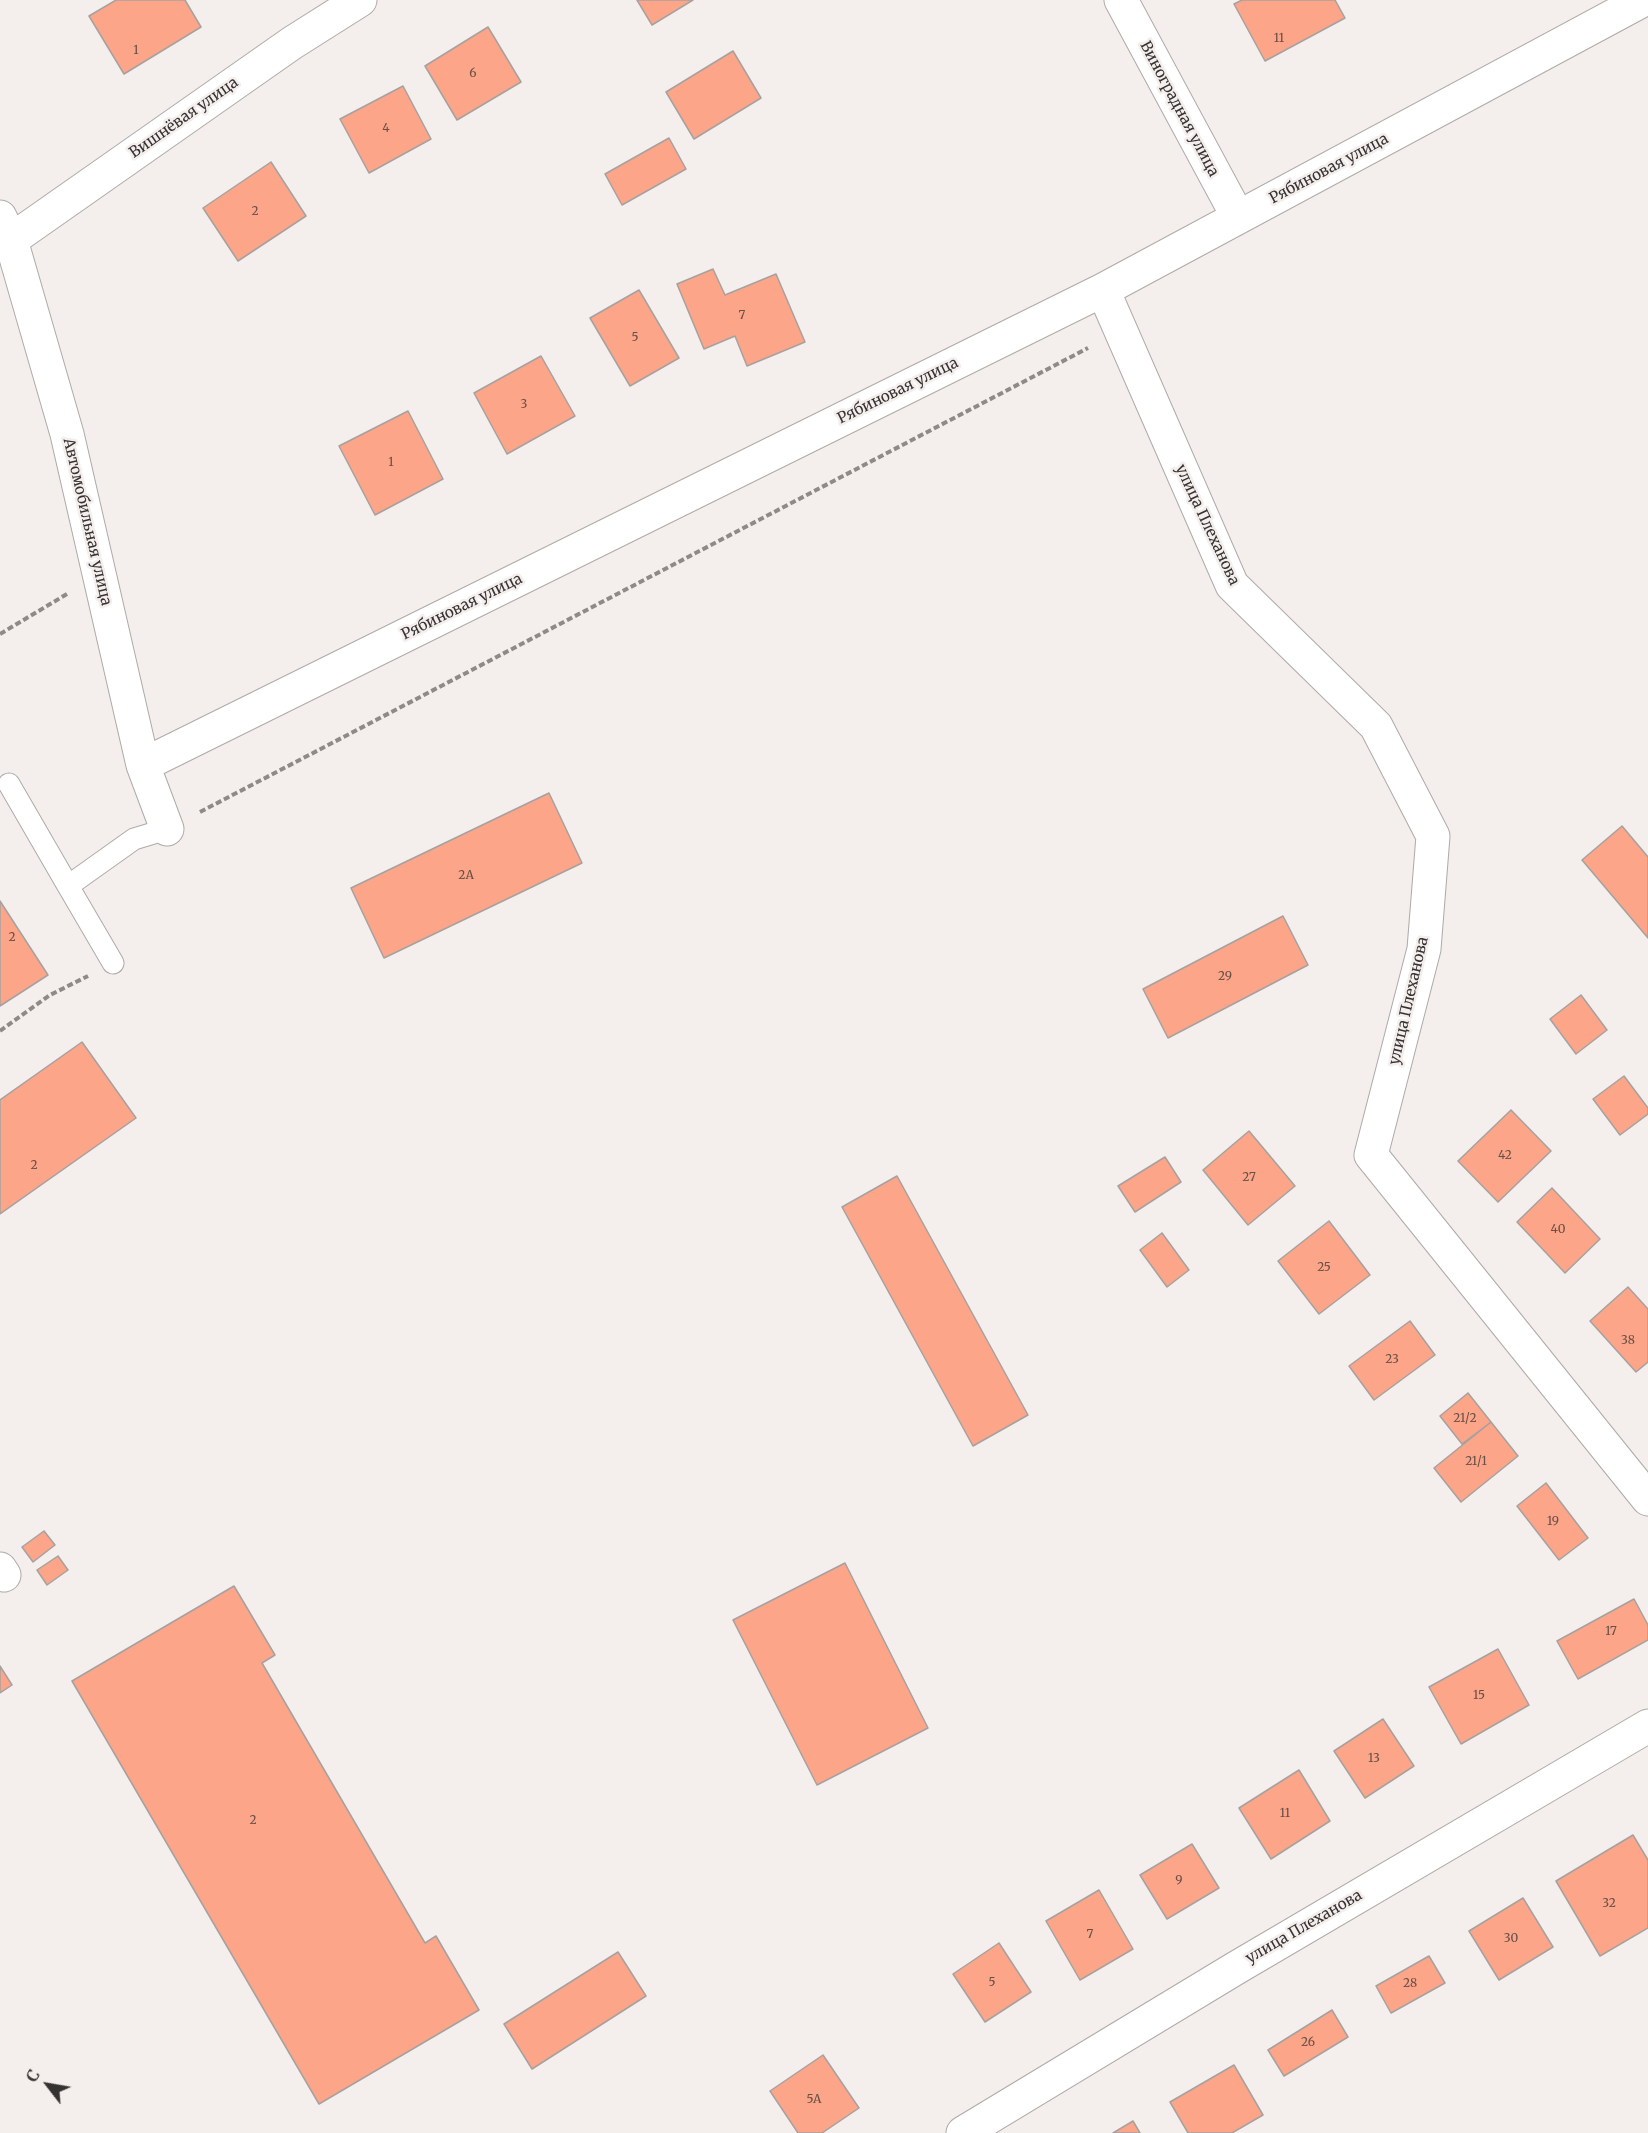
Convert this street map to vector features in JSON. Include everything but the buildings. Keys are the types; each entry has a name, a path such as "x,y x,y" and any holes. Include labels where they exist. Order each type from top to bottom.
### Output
{"street":[{"name":"Вишнёвая улица","path":"6,228 360,0"},
{"name":"Виноградная улица","path":"1120,0 1238,218"},
{"name":"Рябиновая улица","path":"143,765 1103,290 1643,0"},
{"name":"Автомобильная улица","path":"6,228 67,434 143,765 167,829"},
{"name":"улица Плеханова","path":"1103,290 1232,585 1376,726 1433,836 1424,949 1371,1155 1648,1499"},
{"name":"улица Плеханова","path":"963,2133 1236,1968 1648,1726"}],"lane":[{"path":"9,784 113,963"},
{"path":"68,886 134,839 167,829"}],"path":[{"path":"167,829 1088,348"},
{"path":"0,634 76,589"},
{"path":"0,1031 50,995 113,963"}]}
